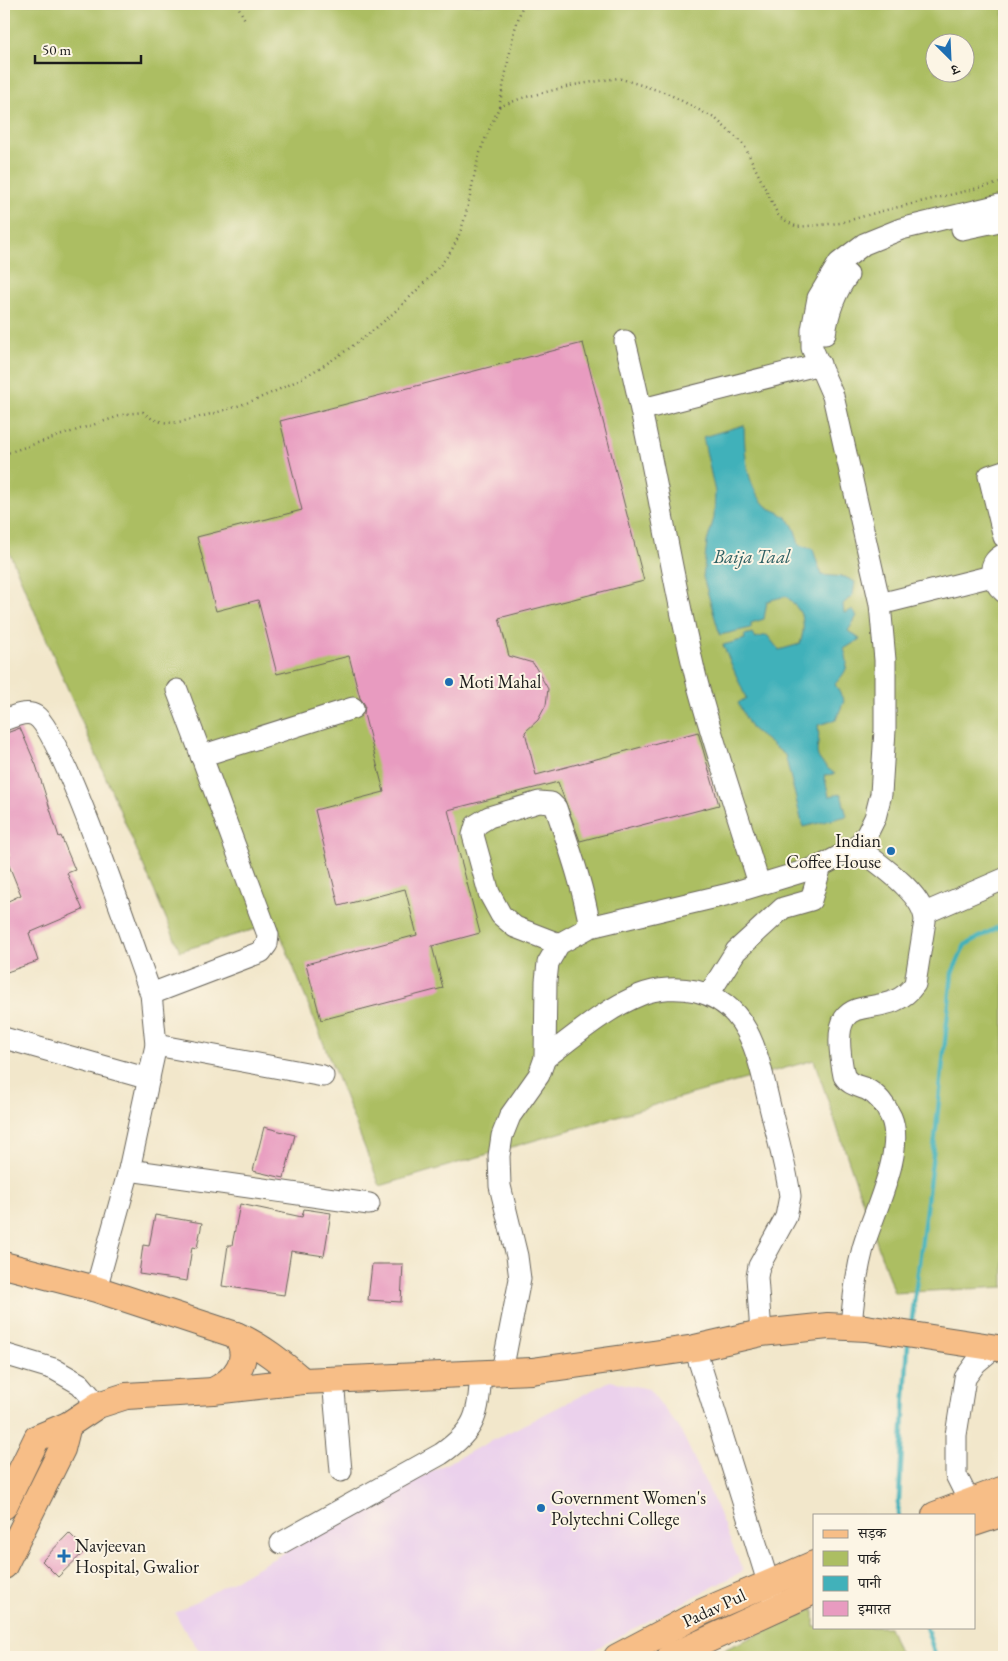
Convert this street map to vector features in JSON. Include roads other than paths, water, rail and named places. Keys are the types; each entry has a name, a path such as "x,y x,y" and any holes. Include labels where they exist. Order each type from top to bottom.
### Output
{"main road":[{"path":"4,1265 96,1290 236,1335 255,1343 303,1381"},
{"path":"4,1506 37,1438 68,1425 98,1405 126,1396 213,1391 303,1381 542,1370 695,1348 761,1333 828,1326 858,1328 995,1348"},
{"path":"213,1391 238,1372 244,1355 242,1343 236,1335"},
{"path":"4,1566 62,1449 68,1425"},
{"path":"946,1514 981,1511 1004,1488"},
{"name":"Padav Pul","path":"670,1657 772,1596 813,1565"},
{"name":"Padav Pul","path":"617,1657 702,1612 772,1596 813,1591"}],"street":[{"path":"281,1543 434,1458 461,1440 472,1424 492,1372 520,1279 517,1256 500,1186 499,1156 502,1136 510,1116 539,1075 545,1058 548,963 559,944 590,927 730,894 820,866 857,846 867,834 875,818 880,794 885,730 885,660 880,604 833,396 812,348 812,330 818,298 839,264 864,244 901,229 1004,204"},
{"path":"820,364 827,319 840,285 850,272 870,256 907,241 1004,220"},
{"path":"625,342 643,409 674,578 698,683 759,884"},
{"path":"643,409 820,364"},
{"path":"1004,471 988,476 1004,537"},
{"path":"880,604 998,584 992,568 999,557 1004,554"},
{"path":"151,994 261,952 267,944 268,935 177,690"},
{"path":"200,756 353,708"},
{"path":"4,720 28,713 36,716 47,728 77,793 151,994 156,1045 129,1170 96,1290"},
{"path":"559,944 515,927 501,915 489,893 473,835 476,825 489,817 539,802 551,803 556,808 571,852 586,901 590,927"},
{"path":"857,846 910,891 925,917 915,984 910,992 890,1002 849,1012 844,1016 841,1026 844,1076 853,1085 867,1090 879,1098 891,1117 895,1132 886,1185 864,1246 856,1277 858,1328"},
{"path":"709,994 736,951 783,908 811,900 820,866"},
{"path":"925,917 1004,878"},
{"path":"545,1058 613,1009 641,994 664,989 686,989 709,994 726,1003 739,1018 749,1035 760,1065 788,1178 790,1196 786,1217 759,1266 757,1277 761,1333"},
{"path":"4,1038 149,1079"},
{"path":"156,1045 324,1076"},
{"path":"129,1170 369,1204"},
{"path":"695,1348 772,1596"},
{"path":"981,1511 956,1475 956,1435 965,1378 976,1364 995,1348"},
{"path":"4,1354 54,1369 80,1384 98,1405"},
{"path":"333,1380 341,1471"}],"water":[{"name":"Baija Taal","path":"744,425 750,478 759,497 766,506 790,521 799,545 813,549 821,575 845,577 855,582 853,595 843,604 844,613 852,610 857,616 848,631 860,639 844,649 847,660 846,668 835,684 844,701 836,720 818,725 817,752 821,761 835,774 824,775 829,796 841,794 847,816 803,827 785,755 751,728 738,703 746,698 723,645 745,639 744,635 752,633 755,638 767,635 779,650 800,644 803,623 800,612 786,596 767,601 764,619 751,623 751,628 720,635 703,577 707,542 714,518 715,492 703,437"}],"waterway":[{"path":"911,1326 935,1139 952,973 965,945 1004,924"},
{"path":"898,1514 908,1344"},
{"path":"926,1628 936,1657"}],"place":[{"name":"Moti Mahal","path":"449,682"},
{"name":"Indian Coffee House","path":"891,851"},
{"name":"Government Women's Polytechni College","path":"541,1508"},
{"name":"Navjeevan Hospital, Gwalior","path":"64,1556"}]}
